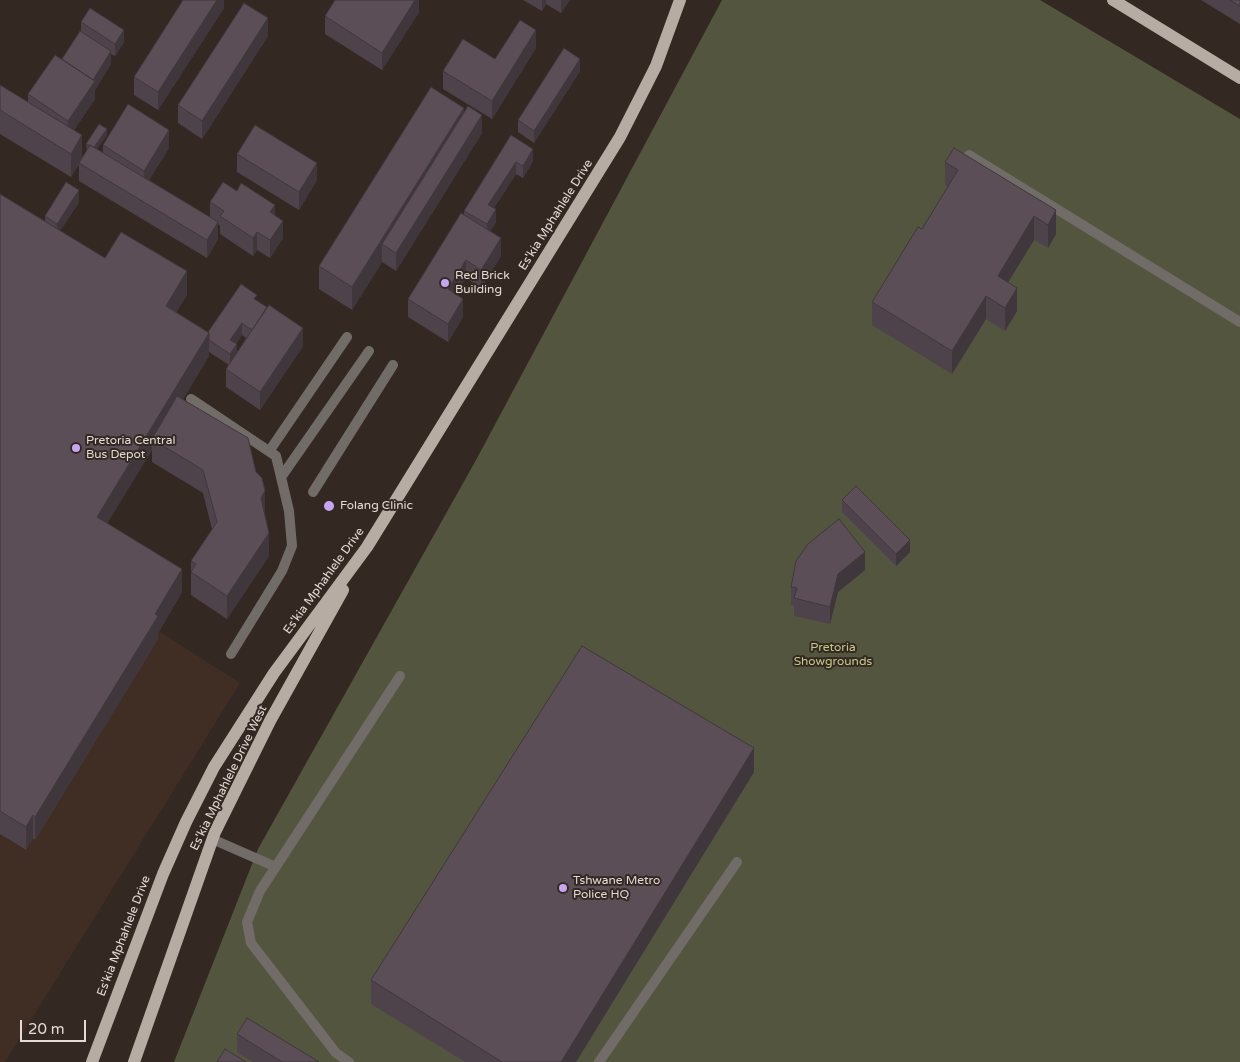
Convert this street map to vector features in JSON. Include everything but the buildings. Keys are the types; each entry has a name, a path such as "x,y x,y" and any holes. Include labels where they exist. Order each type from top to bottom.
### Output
{"main road":[{"name":"Es'kia Mphahlele Drive","path":"92,1062 163,874 186,822 214,767 274,673 367,547 620,137 656,66 681,0"},
{"path":"1113,0 1240,78"},
{"name":"Es'kia Mphahlele Drive West","path":"134,1062 212,840 270,722 367,547"}],"lane":[{"path":"969,155 1240,322"},
{"path":"270,450 347,337"},
{"path":"282,476 369,351"},
{"path":"313,492 393,365"},
{"path":"191,399 270,450 276,456 282,476 292,530 292,546 282,571 231,654"},
{"path":"349,1062 336,1053 251,943 247,922 260,892 400,676"},
{"path":"212,840 276,867"},
{"path":"599,1062 737,862"}],"shaded area":[{"path":"159,631 240,683 5,1062 0,1062 0,834 25,850"}],"green space":[{"name":"Pretoria Showgrounds","path":"722,0 1040,0 1240,119 1240,1062 174,1062 258,849 476,460"}],"place":[{"name":"Red Brick Building","path":"445,283"},
{"name":"Pretoria Central Bus Depot","path":"76,448"},
{"name":"Folang Clinic","path":"329,506"},
{"name":"Tshwane Metro Police HQ","path":"563,888"}]}
